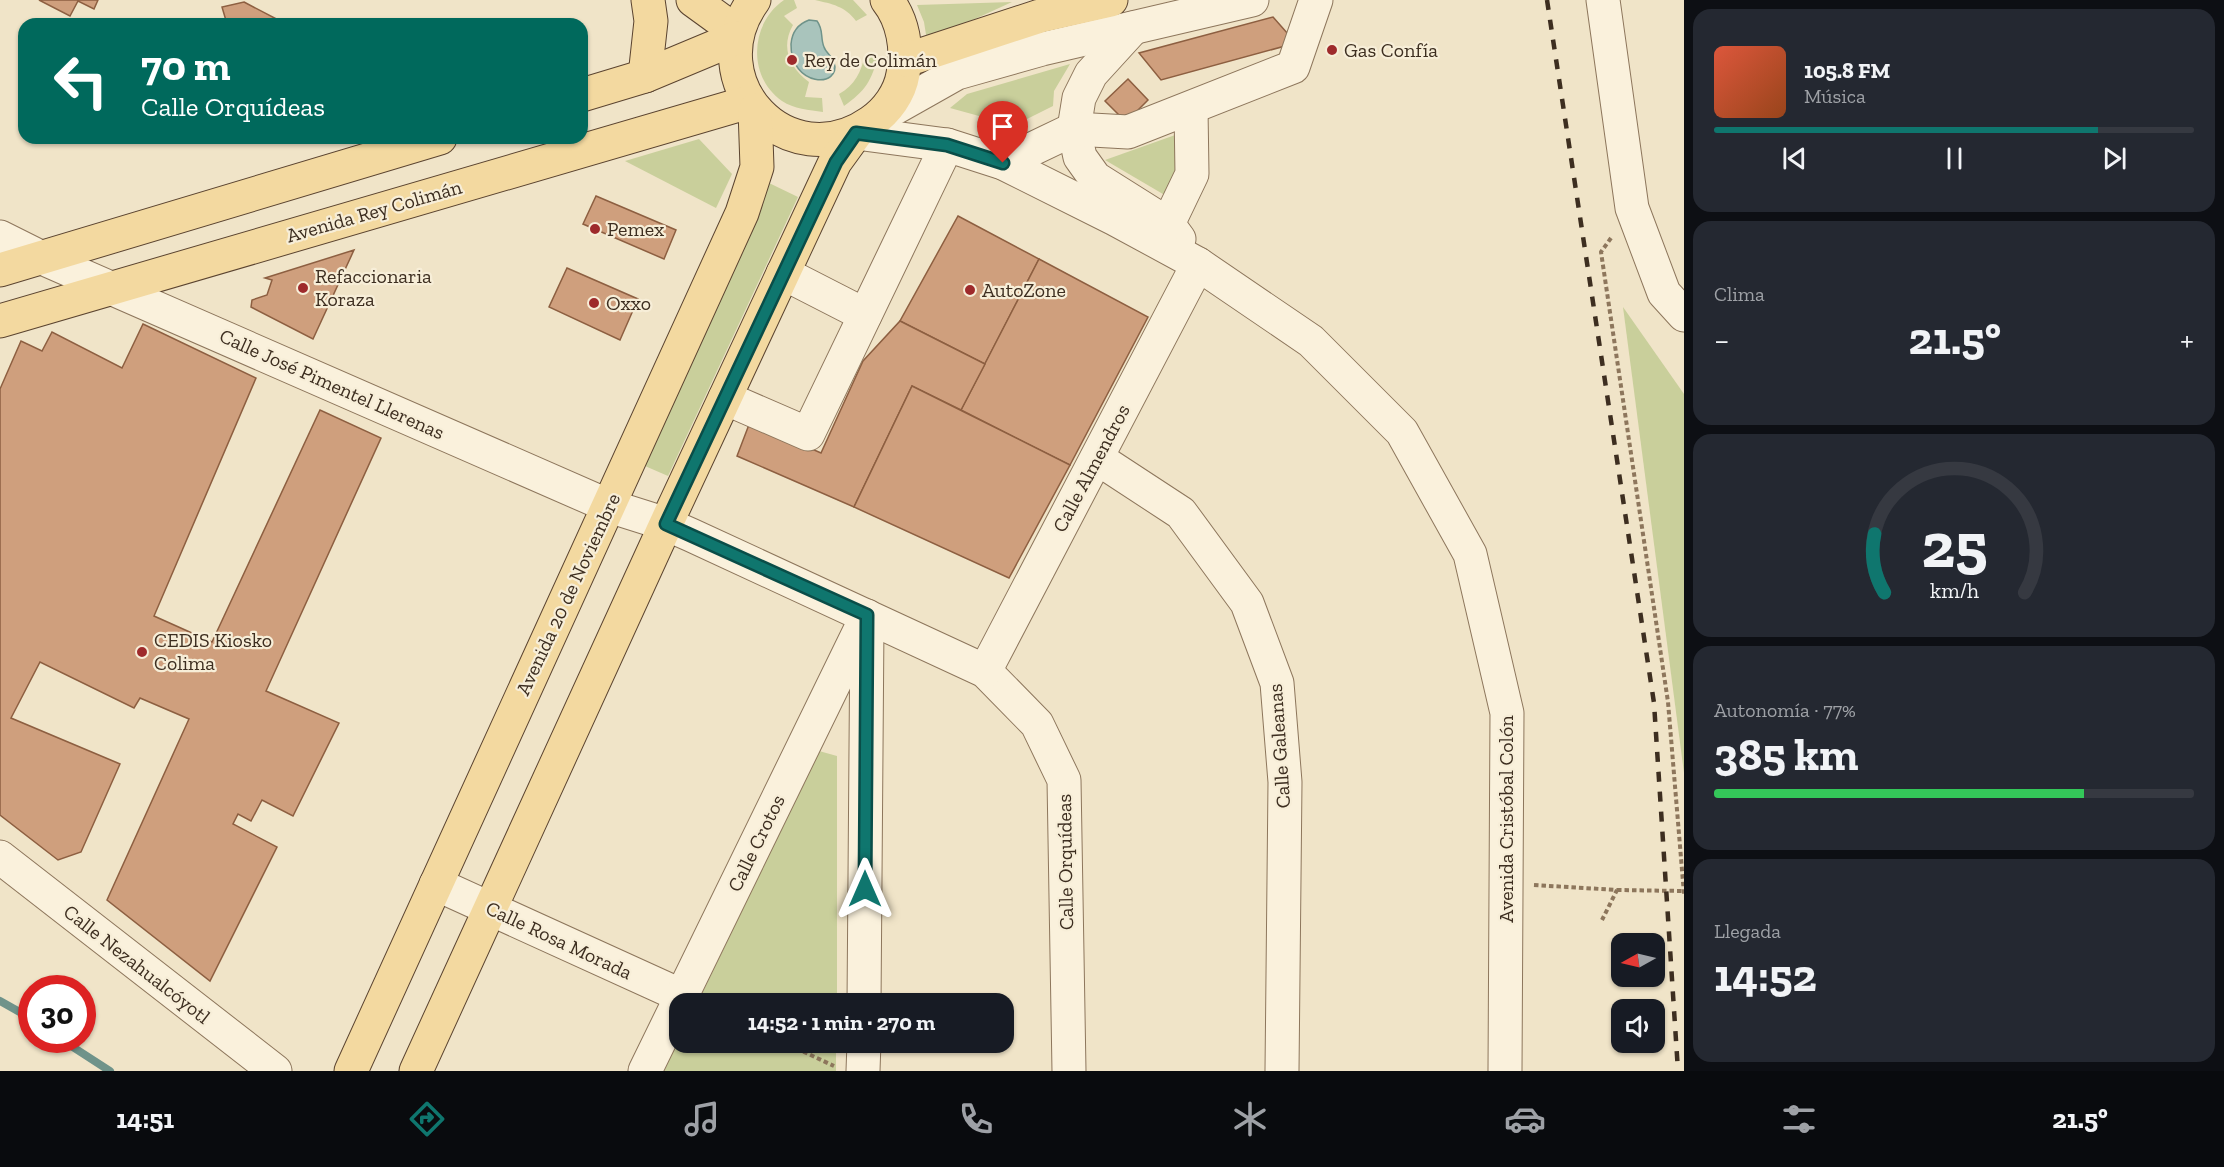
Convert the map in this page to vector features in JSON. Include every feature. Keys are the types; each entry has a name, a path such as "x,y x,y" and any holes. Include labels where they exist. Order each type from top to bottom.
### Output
{"main road":[{"path":"645,76 650,32 648,0"},
{"path":"693,0 736,35"},
{"path":"754,0 743,15 736,35 735,60 739,82 752,106 770,124 787,134 807,139 827,140 868,125"},
{"path":"906,60 1040,16 1111,0"},
{"path":"417,1071 666,524 836,162 868,125 893,101 902,81 906,60 901,28 892,1"},
{"path":"588,93 645,76 736,35"},
{"name":"Avenida Rey Colimán","path":"1,320 752,106"},
{"name":"Avenida 20 de Noviembre","path":"351,1071 742,213 757,167 752,106"},
{"path":"0,270 420,144"}],"street":[{"path":"868,125 957,73 1042,49 1252,0"},
{"path":"1003,163 1074,129 1128,132 1293,68 1316,0"},
{"path":"1603,0 1632,208 1664,292 1684,315"},
{"path":"1133,28 1091,74 1079,98 1074,129 1080,157 1095,178 1168,224 1198,264"},
{"path":"1168,224 1192,174 1191,109"},
{"name":"Avenida Cristóbal Colón","path":"868,125 947,145 1003,163 1198,264 1311,341 1402,432 1470,554 1507,712 1505,1071"},
{"path":"725,398 808,434 947,145"},
{"name":"Calle José Pimentel Llerenas","path":"0,237 42,258 609,506 666,524"},
{"name":"Calle Almendros","path":"985,671 1198,264"},
{"path":"783,273 865,315"},
{"name":"Calle Galeanas","path":"1096,458 1181,513 1247,603 1277,683 1285,782 1282,1071"},
{"name":"Calle Orquídeas","path":"666,524 985,671 1037,724 1064,780 1069,1071"},
{"path":"864,993 867,615"},
{"name":"Calle Crotos","path":"683,993 867,615"},
{"name":"Calle Nezahualcóyotl","path":"0,857 275,1071"},
{"name":"Calle Rosa Morada","path":"436,884 675,993"},
{"name":"Calle Crotos","path":"645,1071 669,1022"},
{"path":"849,1069 858,1053"}],"path":[{"path":"1506,884 1684,892 1668,702 1601,252 1632,208"},
{"path":"1602,920 1617,890"},
{"path":"810,1053 849,1069"}],"green space":[{"path":"784,0 794,0 797,8 784,16 793,25 787,42 789,57 792,64 809,82 805,97 822,98 823,112 802,109 782,101 771,91 758,65 757,50 764,22"},
{"path":"815,0 853,0 867,15 856,21 843,9"},
{"path":"1012,2 927,41 924,22 917,5"},
{"path":"865,55 878,55 873,72 867,85 844,106 839,94 856,78"},
{"path":"1070,64 1054,91 1053,106 1009,128 990,119 950,108 967,94"},
{"path":"1178,134 1181,175 1168,197 1105,160"},
{"path":"699,139 732,174 716,208 625,161"},
{"path":"769,183 798,197 668,476 645,466 757,220"},
{"path":"1623,307 1684,394 1684,773"},
{"path":"819,751 837,756 837,993 702,993"},
{"path":"672,1053 836,1053 836,1071 664,1071"}],"water":[{"path":"809,20 817,21 819,24 824,47 834,62 831,77 824,80 806,76 798,69 793,58 791,44 793,36 799,26"}],"building":[{"path":"39,0 98,0 94,9 78,1 70,16"},
{"path":"244,2 275,18 225,18 222,7"},
{"path":"1273,17 1296,43 1161,80 1139,53"},
{"path":"1128,79 1148,100 1126,122 1105,101"},
{"path":"596,196 676,230 664,259 583,224"},
{"name":"AutoZone","path":"958,216 1039,259 985,364 900,321"},
{"name":"Refaccionaria Koraza","path":"354,250 313,339 251,307 252,300 267,295 272,280 265,278"},
{"path":"1039,259 1148,317 1070,465 961,410"},
{"name":"Oxxo","path":"567,268 638,299 620,340 549,307"},
{"path":"900,321 985,364 961,410 912,386 854,507 737,456 750,422 821,453 863,361"},
{"name":"CEDIS Kiosko Colima","path":"143,324 256,378 154,616 212,642 320,410 381,438 266,691 339,723 293,816 262,800 251,821 238,814 233,824 277,847 210,981 107,900 189,719 140,698 134,708 40,662 11,718 120,764 81,852 58,860 0,815 0,389 21,341 42,351 52,332 122,368"},
{"path":"912,386 1070,465 1009,578 854,507"}],"waterway":[{"path":"0,1001 18,1011"},
{"path":"82,1053 110,1071"}],"railway":[{"path":"1547,0 1654,703 1678,1071"}],"place":[{"name":"Gas Confía","path":"1332,50"},
{"name":"Rey de Colimán","path":"792,60"},
{"name":"Pemex","path":"595,229"},
{"name":"Refaccionaria Koraza","path":"303,288"},
{"name":"AutoZone","path":"970,290"},
{"name":"Oxxo","path":"594,303"},
{"name":"CEDIS Kiosko Colima","path":"142,652"}],"route":[{"path":"865,889 867,615 666,524 836,162 856,133 947,145 1003,163"}]}
